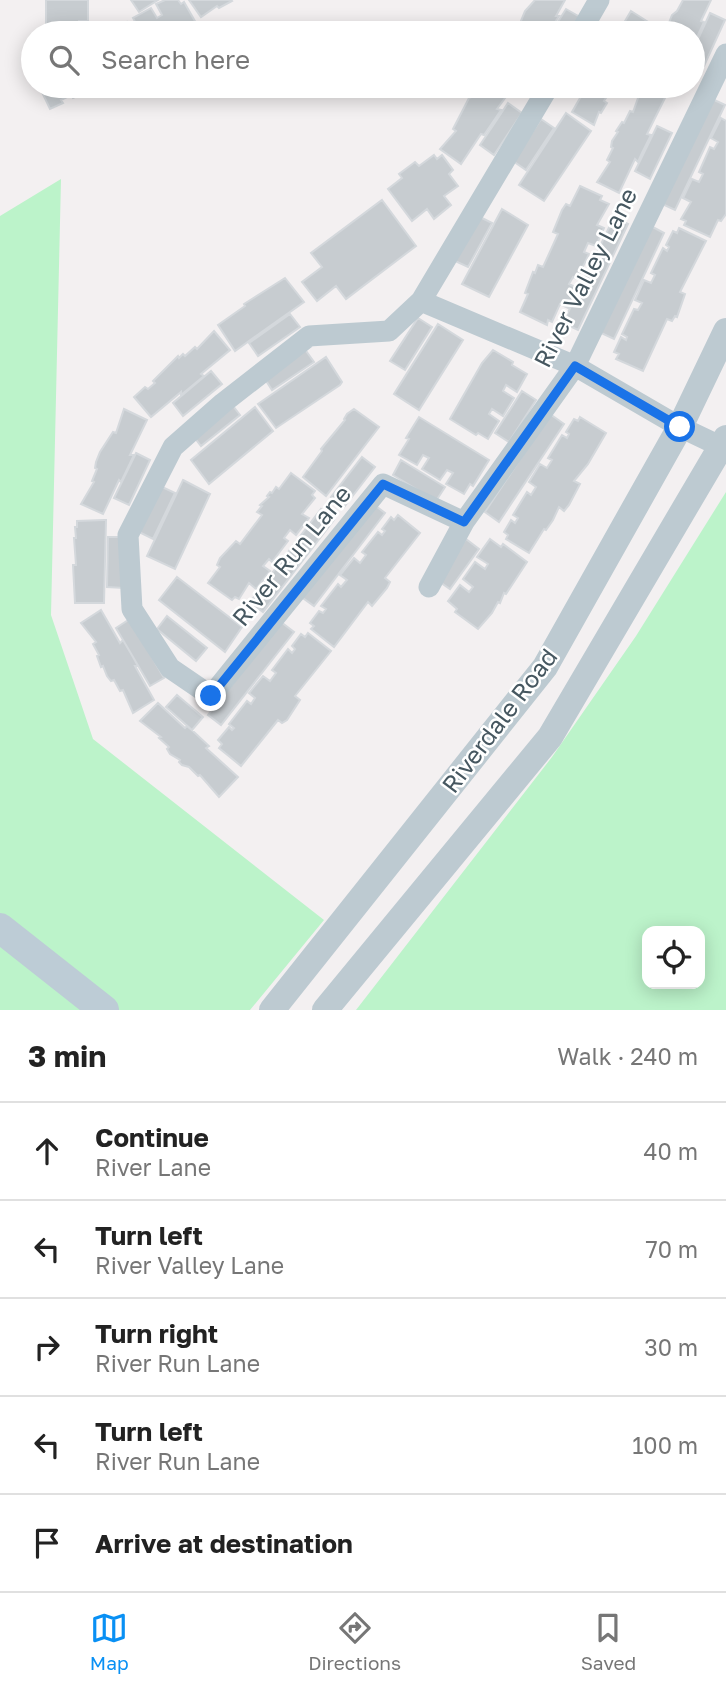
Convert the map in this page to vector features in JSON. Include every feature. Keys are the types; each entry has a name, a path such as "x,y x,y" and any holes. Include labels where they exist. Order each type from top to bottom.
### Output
{"main road":[{"path":"0,928 104,1010"}],"street":[{"path":"587,21 600,0"},
{"name":"River Valley Lane","path":"705,97 726,54"},
{"path":"542,98 421,301 575,366 680,427 724,442"},
{"name":"River Valley Lane","path":"429,587 464,522 575,366 705,98"},
{"name":"River Run Lane","path":"421,301 389,331 309,336 223,403 173,447 128,535 132,609 170,668 211,696 383,484 464,522"},
{"name":"Riverdale Road","path":"272,1010 545,667 680,427 726,331"},
{"name":"Riverdale Road","path":"325,1010 550,737 724,442"}],"green space":[{"path":"61,179 51,615 93,739 324,920 250,1010 0,1010 0,216"},
{"path":"726,492 726,1010 356,1010 552,757 636,636"}],"building":[{"path":"46,0 88,0 88,21 46,21"},
{"path":"131,0 158,0 139,12"},
{"path":"165,0 178,0 181,4 184,2 195,21 135,21 133,18 151,8 157,18 162,15 156,4"},
{"path":"189,0 232,1 219,8 217,6 201,17"},
{"path":"535,0 565,0 556,21 521,21 525,11"},
{"path":"683,0 711,0 701,21 670,21"},
{"path":"566,9 580,17 578,21 558,21"},
{"path":"631,11 647,21 625,21"},
{"path":"710,13 725,20 705,64 705,24"},
{"path":"45,98 65,98 61,100 63,103 50,109"},
{"path":"469,98 505,98 497,109 501,110 495,119 484,135 481,134 461,164 440,149 456,131 453,129"},
{"path":"580,98 606,98 604,101 607,103 601,113 599,112 594,125 572,112"},
{"path":"638,98 665,98 647,134 651,135 638,162 635,159 619,193 597,182 610,162 607,160 613,148 612,141 618,132 616,131 630,111 633,112"},
{"path":"710,98 725,105 675,210 660,203"},
{"path":"508,103 522,113 494,155 480,145"},
{"path":"566,113 591,131 544,201 519,185"},
{"path":"721,118 726,121 726,214 721,221 718,220 710,237 684,225 686,221 681,219 691,202 683,198 692,179 699,182 703,174 699,172 710,147 714,149 718,142 711,138"},
{"path":"541,119 554,128 526,170 513,161"},
{"path":"657,126 672,133 650,179 635,171"},
{"path":"434,155 437,159 442,155 453,170 449,174 458,186 444,196 451,205 434,219 427,209 412,221 388,189 402,178 399,174 415,162 419,166"},
{"path":"580,186 602,196 600,200 609,204 597,225 604,228 596,246 588,243 584,252 589,254 577,279 573,277 569,284 577,288 568,308 560,304 552,322 548,320 547,325 520,312 533,272 535,273 538,265 543,267 558,234 553,232 562,210 566,204 570,206"},
{"path":"382,200 416,246 346,299 336,286 317,301 302,282 322,267 311,253"},
{"path":"502,209 528,225 489,297 462,284"},
{"path":"478,216 492,223 468,267 453,260"},
{"path":"614,217 628,224 578,330 563,323"},
{"path":"649,225 664,233 614,339 599,332"},
{"path":"679,228 706,241 680,292 685,294 677,317 672,321 667,319 643,371 616,359 619,354 614,352 621,337 626,340 627,337 622,334 634,309 638,310 642,303 635,300 644,280 651,283 655,275 651,273 663,248 667,251 669,247 666,245 673,231 677,233"},
{"path":"285,278 304,302 235,351 218,325 245,306 244,304"},
{"path":"290,314 300,327 258,356 249,343"},
{"path":"418,318 432,327 405,370 390,361"},
{"path":"438,324 463,340 419,410 394,394"},
{"path":"214,331 230,350 201,374 204,376 151,417 134,397 145,387 148,389 155,383 153,381 178,356 185,356 195,347 197,349"},
{"path":"304,348 314,362 272,390 263,376"},
{"path":"493,350 527,374 517,392 506,385 503,391 514,398 503,416 492,409 489,414 499,421 488,439 450,419 482,363"},
{"path":"326,357 342,382 340,385 276,428 258,404"},
{"path":"211,371 222,384 183,416 173,403"},
{"path":"522,391 536,400 509,442 495,433"},
{"path":"230,402 240,415 201,446 191,433"},
{"path":"255,407 273,431 209,484 191,460"},
{"path":"124,409 147,420 130,455 134,455 103,514 81,504 94,482 92,481 100,452 113,432 116,433"},
{"path":"354,409 379,427 326,496 303,477 347,414"},
{"path":"550,414 564,424 499,522 485,512"},
{"path":"419,417 489,460 473,486 470,484 464,494 446,484 453,473 447,470 440,480 422,469 429,458 423,455 417,465 399,455"},
{"path":"580,417 606,433 588,464 574,481 580,484 569,505 564,511 559,507 529,553 506,539 508,535 504,532 511,520 515,523 518,518 513,515 527,492 531,495 536,487 529,482 540,464 547,468 552,460 548,458 562,435 567,438 569,434 566,432 574,419 578,421"},
{"path":"136,453 150,460 129,505 114,498"},
{"path":"362,457 375,467 344,507 331,497"},
{"path":"401,460 445,487 436,501 393,475"},
{"path":"291,473 315,491 312,495 315,498 302,514 309,518 296,535 290,530 284,538 288,541 272,562 269,559 263,566 270,571 256,589 249,583 239,599 235,597 232,600 208,583 220,567 217,565 220,558 236,541 240,544 262,515 257,512 262,506 260,505 269,497 267,496 270,492 276,487 279,489"},
{"path":"183,480 210,494 175,569 147,556"},
{"path":"160,486 175,493 153,539 139,532"},
{"path":"372,503 385,513 314,606 300,596"},
{"path":"321,509 334,520 263,612 250,602"},
{"path":"398,515 420,533 385,578 390,582 387,588 372,606 368,602 334,647 311,629 314,626 310,623 319,611 323,613 326,609 321,606 338,584 341,587 347,580 340,575 354,558 360,563 366,555 362,552 378,532 382,535 385,531 382,529 391,517 394,520"},
{"path":"106,520 104,603 75,603 73,565 76,565 74,538 77,521"},
{"path":"108,537 124,537 124,588 107,587"},
{"path":"466,539 479,549 450,589 437,580"},
{"path":"490,539 501,547 503,544 527,562 506,594 504,593 500,603 498,602 478,629 455,612 457,609 448,601 460,585 469,592 473,587 463,579 475,562 485,569 488,564 477,557"},
{"path":"177,577 242,627 225,652 159,600"},
{"path":"101,610 120,643 123,640 154,700 133,713 123,690 120,691 114,680 111,681 107,676 103,666 101,667 93,644 96,642 81,623"},
{"path":"167,616 207,648 196,661 157,629"},
{"path":"130,619 164,678 150,686 116,628"},
{"path":"281,622 294,632 221,725 208,715"},
{"path":"308,633 331,651 295,696 300,700 287,720 282,723 278,720 241,766 219,748 222,744 218,740 229,727 232,730 234,728 229,724 247,701 251,704 255,698 249,693 263,676 270,681 276,673 272,670 288,649 292,653 295,649 292,646 301,634 305,637"},
{"path":"177,695 203,717 192,730 166,707"},
{"path":"158,703 185,728 187,726 194,732 209,746 206,748 238,777 219,797 200,775 182,765 180,760 170,754 167,749 169,747 159,738 161,737 140,721"}],"route":[{"path":"211,696 383,484 464,522 575,366 680,427"}]}
